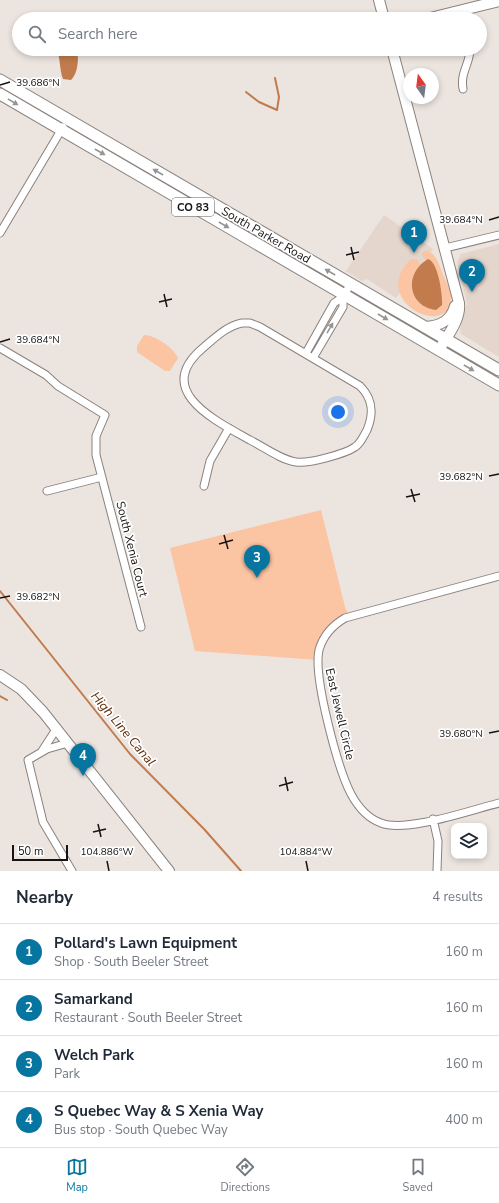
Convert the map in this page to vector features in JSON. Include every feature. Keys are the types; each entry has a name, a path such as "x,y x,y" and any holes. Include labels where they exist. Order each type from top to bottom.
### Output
{"main road":[{"name":"South Parker Road","path":"0,80 499,370"},
{"name":"South Parker Road","path":"0,94 344,296 499,385"},
{"path":"42,119 54,118 59,114"}],"street":[{"path":"379,0 382,12"},
{"path":"470,12 499,1"},
{"path":"394,56 456,290 459,310 455,323 439,350"},
{"path":"463,88 462,77 469,56"},
{"path":"0,233 60,129 69,124 78,125"},
{"path":"52,143 65,138 74,137"},
{"path":"445,248 499,235"},
{"path":"306,353 334,303 344,296 351,284"},
{"path":"425,327 438,325 450,317 455,306 456,290"},
{"path":"313,358 343,307 344,296"},
{"path":"242,323 250,323 260,327 306,353 360,386 370,399 372,411 370,422 362,440 354,448 308,462 289,461 229,428 196,406 187,394 184,378 185,370 195,354 224,330 242,323"},
{"name":"South Xenia Court","path":"0,348 46,375 58,386 106,415 98,432 95,446 140,627"},
{"path":"204,486 210,461 229,428"},
{"path":"47,491 102,477"},
{"name":"East Jewell Circle","path":"499,576 349,616 332,628 325,636 319,649 318,666 321,692 342,771 355,801 372,819 387,825 405,826 499,803"},
{"path":"0,675 26,693 57,728 169,871"},
{"path":"42,751 57,728"},
{"path":"68,743 42,751 28,760 41,816 46,829 72,871"},
{"path":"433,819 438,841 437,871"}],"shaded area":[{"path":"59,56 78,56 75,74 71,80 63,79"},
{"path":"384,215 433,249 396,298 367,279 362,281 346,271"},
{"path":"499,244 499,357 461,334 460,329 467,304 457,261 461,254"},
{"path":"426,250 433,254 438,261 451,294 447,310 439,316 427,315 414,310 404,301 399,289 400,274 411,259 417,259 421,267 429,266 421,254"},
{"path":"428,259 432,261 435,266 441,287 442,305 436,310 426,307 419,302 414,296 412,288 412,280 415,272 420,265"},
{"path":"144,335 159,340 176,354 178,358 170,371 165,371 137,352 137,346"},
{"path":"321,510 345,607 349,616 332,628 318,660 195,651 170,548"}],"waterway":[{"path":"275,78 279,97 277,110"},
{"path":"246,92 259,102 277,110"},
{"name":"High Line Canal","path":"0,591 130,754 204,829 241,871"},
{"path":"0,696 7,700"}],"place":[{"name":"Pollard's Lawn Equipment","path":"414,253"},
{"name":"Samarkand","path":"472,292"},
{"name":"Welch Park","path":"257,578"},
{"name":"S Quebec Way & S Xenia Way","path":"83,776"}]}
